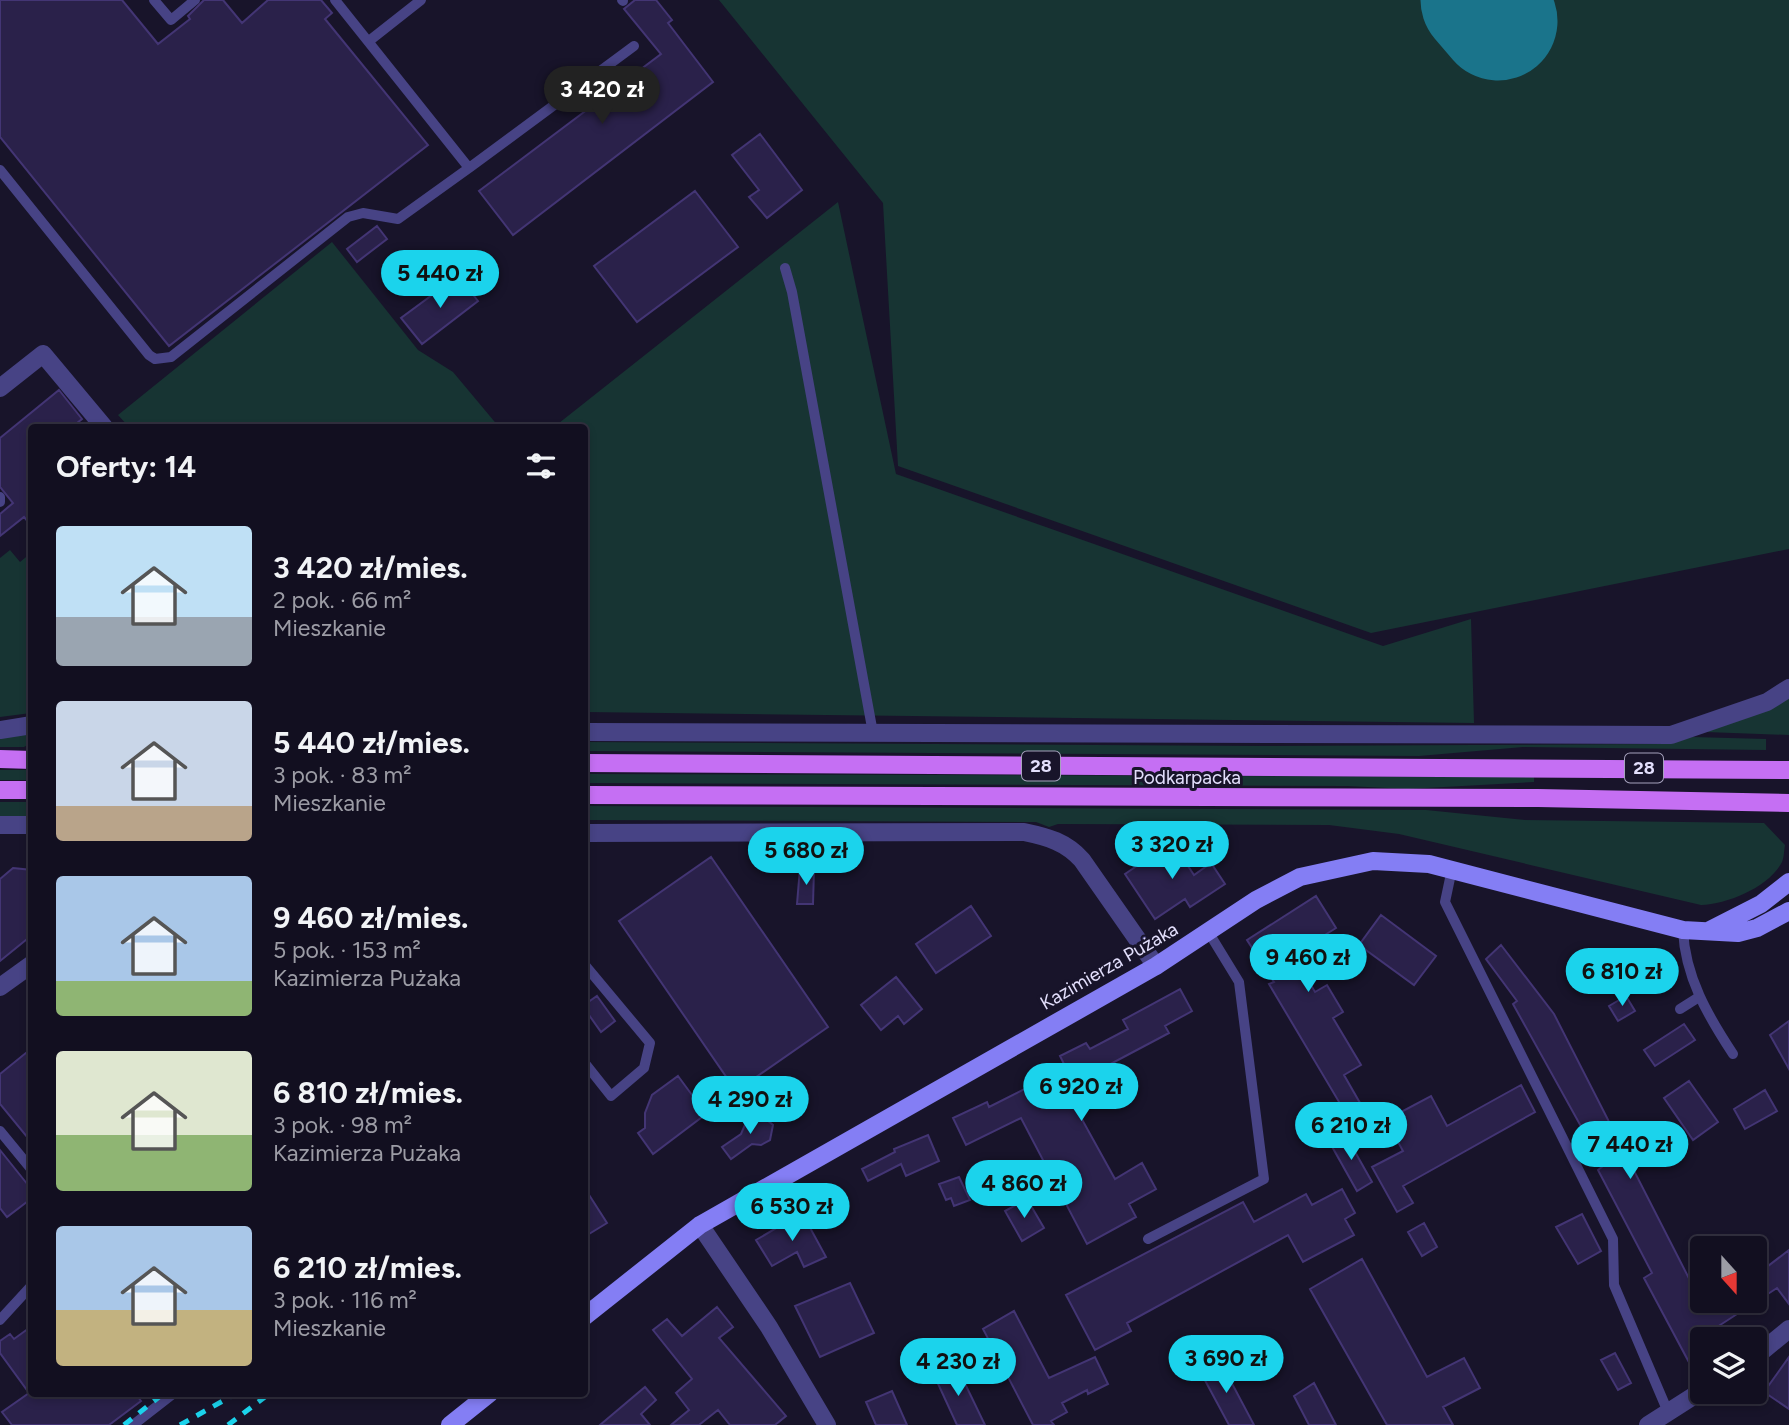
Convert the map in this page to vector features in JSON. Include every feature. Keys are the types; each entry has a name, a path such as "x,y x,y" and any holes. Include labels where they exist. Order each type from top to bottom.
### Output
{"main road":[{"path":"0,759 28,760"},
{"name":"Podkarpacka","path":"588,763 1789,770"},
{"path":"0,790 28,790"},
{"name":"Podkarpacka","path":"588,794 1538,798 1789,803"}],"street":[{"path":"0,388 43,354 101,424"},
{"path":"588,732 1671,736 1767,702 1789,688"},
{"path":"0,730 28,726"},
{"path":"0,825 28,825"},
{"path":"588,833 1024,832 1051,837 1073,850 1082,860 1156,966"},
{"name":"Kazimierza Pużaka","path":"588,1314 700,1225 1156,966 1275,889 1321,870 1373,861 1404,861 1452,869 1683,930 1738,933 1757,928 1789,911"},
{"name":"Kazimierza Pużaka","path":"1710,930 1775,895 1789,882"},
{"path":"1775,895 1789,911"},
{"path":"0,987 28,967"},
{"path":"700,1225 769,1327 827,1425"},
{"path":"1767,1347 1789,1329"},
{"path":"462,1421 486,1397"},
{"path":"1648,1425 1690,1398"}],"lane":[{"path":"154,0 171,20 195,0"},
{"path":"335,0 469,168"},
{"path":"369,41 421,0"},
{"path":"0,170 149,355 163,359 171,357 348,217 363,214 398,219 634,47"},
{"path":"785,268 792,292 873,733"},
{"path":"1452,869 1445,902 1613,1239 1614,1285 1668,1412"},
{"path":"1683,930 1684,954 1699,997 1733,1054"},
{"path":"1148,1239 1264,1179 1239,982 1209,933"},
{"path":"588,969 650,1043 644,1068 611,1097 588,1071"},
{"path":"1680,1009 1699,997"},
{"path":"0,1131 28,1165"},
{"path":"0,1320 28,1289"},
{"path":"133,1425 169,1397"}],"green space":[{"path":"719,0 1789,0 1789,549 1371,633 898,466 883,203"},
{"path":"838,202 896,474 1383,646 1471,619 1474,723 588,712 588,424 558,424"},
{"path":"332,242 418,350 453,372 496,424 126,424 118,415"},
{"path":"10,550 20,562 28,555 28,713 0,717 0,558"},
{"path":"1789,698 1789,735 1706,732"},
{"path":"28,734 28,745 0,747 0,737"},
{"path":"1692,737 1766,739 1766,750 1523,747 1419,756 588,751 588,742 1260,746 1664,744"},
{"path":"0,770 28,770 28,780 0,780"},
{"path":"588,774 1534,777 1534,782 1408,789 1347,786 588,783"},
{"path":"0,802 28,802 28,816 0,816"},
{"path":"588,806 1426,810 1525,820 1764,823 1785,845 1782,862 1768,879 1735,898 1701,905 1399,834 1329,825 1058,824 1049,827 1036,822 588,820"}],"building":[{"path":"0,0 122,0 158,44 190,19 188,16 204,0 223,0 242,23 268,0 321,0 332,13 325,19 428,145 169,346 0,137"},
{"path":"635,0 656,0 672,20 668,23 713,82 513,235 479,191 661,54 624,9"},
{"path":"760,134 802,190 767,218 749,197 759,190 732,155"},
{"path":"695,191 738,247 637,322 594,266"},
{"path":"377,226 387,239 357,262 347,249"},
{"path":"458,276 478,301 422,344 401,318"},
{"path":"59,390 82,419 76,424 28,424 28,522 24,517 0,536 0,514 13,503 0,487 0,438"},
{"path":"1172,842 1194,875 1211,863 1225,884 1190,907 1185,899 1155,919 1125,874"},
{"path":"711,857 828,1027 736,1091 619,921"},
{"path":"13,868 28,870 28,938 0,961 0,879"},
{"path":"800,868 814,869 813,904 797,904"},
{"path":"1316,896 1336,928 1293,955 1315,992 1327,985 1343,1012 1333,1018 1361,1065 1344,1075 1360,1103 1345,1112 1269,984 1274,982 1247,940"},
{"path":"971,906 991,936 936,973 916,944"},
{"path":"1381,915 1436,956 1414,985 1359,945"},
{"path":"1501,945 1554,1014 1690,1280 1690,1313 1739,1313 1717,1327 1690,1327 1690,1364 1644,1278 1652,1273 1598,1170 1603,1166 1513,1004 1517,1001 1486,959"},
{"path":"896,977 922,1009 904,1024 898,1016 881,1030 861,1005"},
{"path":"1180,989 1192,1011 1165,1026 1169,1033 1101,1069 1110,1086 1074,1105 1115,1179 1142,1163 1156,1189 1129,1204 1136,1217 1087,1244 1021,1118 966,1145 953,1118 987,1102 989,1107 1066,1068 1060,1056 1086,1043 1090,1049 1128,1029 1123,1020"},
{"path":"597,996 615,1021 601,1032 588,1014 588,1002"},
{"path":"1626,996 1635,1011 1618,1021 1609,1006"},
{"path":"1789,1021 1789,1069 1770,1035"},
{"path":"1684,1024 1695,1040 1655,1066 1644,1050"},
{"path":"28,1051 28,1138 0,1104 0,1074"},
{"path":"678,1076 706,1114 653,1154 638,1133 645,1128 645,1113 652,1095"},
{"path":"1689,1081 1718,1122 1693,1140 1664,1098"},
{"path":"1521,1085 1535,1112 1403,1186 1413,1203 1397,1212 1372,1167 1403,1151 1386,1120 1431,1096 1447,1126"},
{"path":"1765,1090 1777,1111 1745,1129 1734,1109"},
{"path":"761,1115 773,1125 770,1140 761,1145 752,1144 731,1159 722,1147 741,1134 747,1120"},
{"path":"1345,1134 1372,1182 1357,1191 1330,1143"},
{"path":"928,1135 939,1161 906,1176 901,1164 868,1181 862,1169 895,1152 894,1149"},
{"path":"0,1150 28,1185 28,1201 7,1217 0,1208"},
{"path":"959,1177 970,1200 954,1206 951,1198 946,1200 939,1184"},
{"path":"1342,1189 1355,1213 1345,1219 1354,1235 1303,1262 1288,1235 1127,1323 1131,1331 1095,1350 1066,1295 1243,1202 1254,1222 1306,1194 1312,1205"},
{"path":"588,1193 607,1223 588,1235"},
{"path":"1027,1199 1044,1228 1022,1241 1005,1211"},
{"path":"802,1213 826,1257 804,1267 797,1252 772,1266 756,1240"},
{"path":"1582,1214 1601,1251 1578,1264 1556,1227"},
{"path":"1424,1223 1437,1247 1422,1256 1408,1232"},
{"path":"1789,1250 1789,1304 1777,1288 1768,1294 1768,1266"},
{"path":"1362,1259 1427,1377 1464,1358 1480,1388 1443,1407 1453,1425 1387,1425 1310,1289"},
{"path":"850,1283 874,1333 820,1357 795,1306"},
{"path":"717,1307 733,1327 719,1338 786,1416 775,1425 730,1425 718,1410 699,1425 671,1425 689,1410 676,1393 692,1379 653,1330 667,1319 682,1336"},
{"path":"1014,1311 1049,1378 1095,1357 1108,1384 1088,1394 1087,1390 1062,1403 1067,1412 1051,1421 1054,1425 1033,1425 983,1329"},
{"path":"28,1329 28,1392 0,1353 0,1341 10,1334 14,1339"},
{"path":"1615,1353 1631,1383 1618,1390 1601,1360"},
{"path":"1789,1357 1789,1409 1767,1394 1767,1388"},
{"path":"1219,1359 1254,1425 1229,1425 1200,1371"},
{"path":"956,1365 985,1425 957,1425 934,1375"},
{"path":"1314,1383 1336,1425 1309,1425 1294,1396"},
{"path":"645,1387 656,1400 641,1414 650,1425 600,1425"},
{"path":"892,1391 907,1425 876,1425 866,1402"},
{"path":"28,1394 28,1397 138,1397 141,1401 109,1425 12,1425 2,1412"}],"runway":[{"path":"1480,0 1498,21"}],"railway":[{"path":"124,1425 159,1397"},
{"path":"180,1425 230,1397"},
{"path":"228,1425 265,1397"}]}
